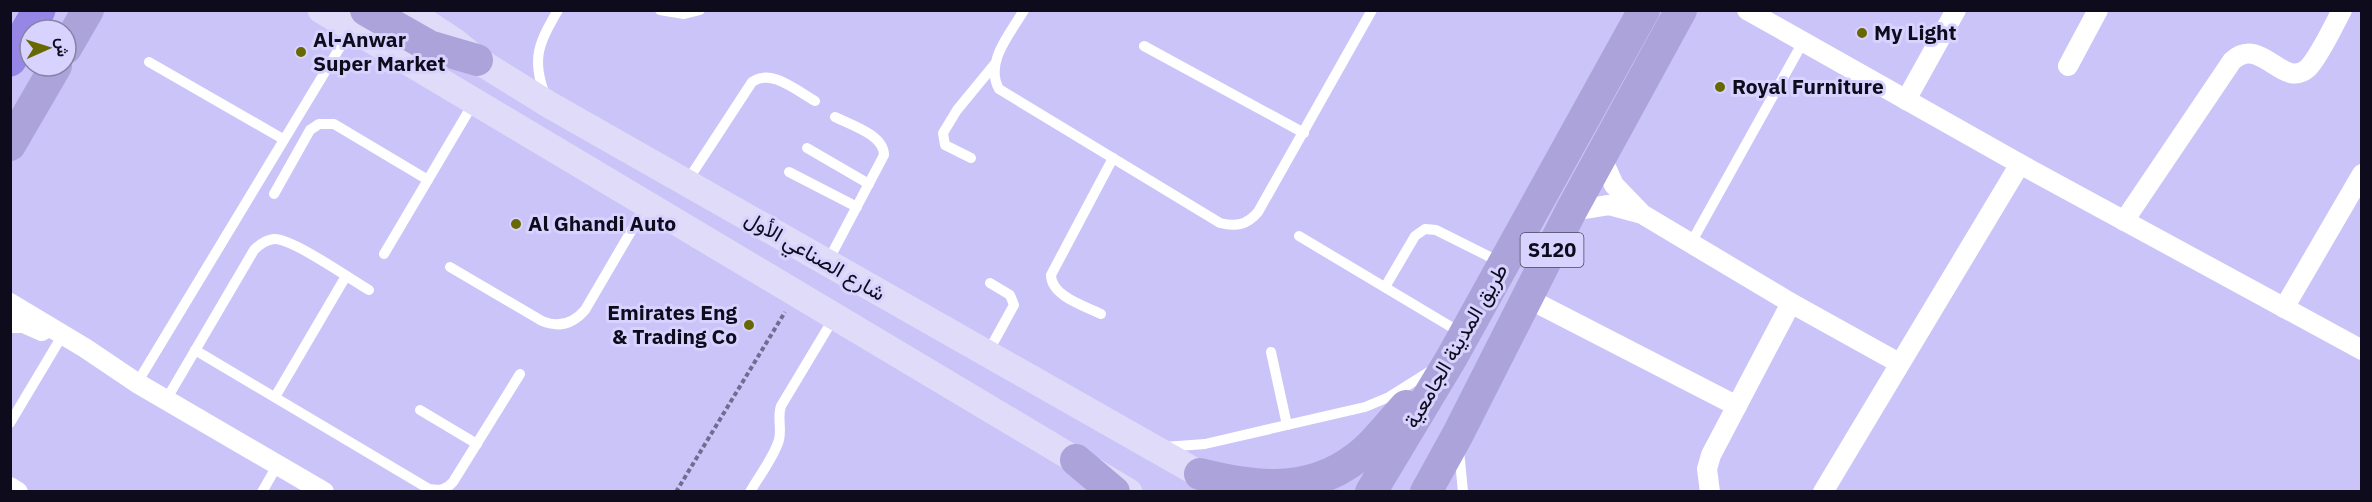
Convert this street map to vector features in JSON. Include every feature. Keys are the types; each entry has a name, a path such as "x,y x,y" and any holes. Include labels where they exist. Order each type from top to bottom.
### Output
{"highway":[{"path":"10,60 39,10"}],"main road":[{"path":"78,27 88,10"},
{"name":"شارع الصناعي الأول","path":"321,10 359,20 474,102 797,292 1129,492"},
{"name":"شارع الصناعي الأول","path":"407,10 446,35 477,60 548,104 1229,492"},
{"name":"طريق المدينة الجامعية","path":"1371,492 1457,346 1644,10"},
{"name":"طريق المدينة الجامعية","path":"1426,492 1458,434 1571,211 1681,10"},
{"path":"359,20 429,46 477,60"},
{"path":"10,145 49,78"},
{"path":"1200,474 1238,483 1275,486 1312,481 1331,474 1366,450 1457,346"},
{"path":"1439,492 1458,434"},
{"path":"1076,460 1114,492"}],"street":[{"path":"1747,10 2020,164 2361,350"},
{"path":"1906,100 1956,10"},
{"path":"2068,66 2098,10"},
{"path":"2124,221 2237,57 2250,53 2287,72 2302,72 2312,64 2342,10"},
{"path":"1601,156 1614,185 1642,214"},
{"path":"1823,492 2020,164"},
{"path":"2284,308 2361,174"},
{"path":"1571,211 1609,205 1642,214 1791,303 1899,363"},
{"path":"1527,298 1737,406"},
{"path":"10,303 85,348 137,383 324,492"},
{"path":"1710,492 1707,470 1711,455 1791,303"},
{"path":"10,323 24,323 39,328 67,346 85,348"},
{"path":"10,487 18,492"}],"lane":[{"path":"548,104 538,77 536,62 538,47 558,10"},
{"path":"660,10 684,14 700,10"},
{"path":"971,159 945,145 943,133 957,110 994,65 1024,10"},
{"path":"994,65 995,81 1006,94 1220,223 1230,226 1241,225 1251,220 1258,212 1372,10"},
{"path":"137,383 283,139 359,20"},
{"path":"1691,243 1803,42"},
{"path":"1144,46 1304,133"},
{"path":"148,62 283,139"},
{"path":"686,183 756,79 773,78 815,101"},
{"path":"384,254 474,102"},
{"path":"827,264 883,159 883,146 877,140 836,117"},
{"path":"274,194 310,130 324,122 334,124 428,180"},
{"path":"807,148 869,184"},
{"path":"1101,315 1058,292 1052,285 1051,275 1113,158"},
{"path":"789,171 857,207"},
{"path":"450,267 550,325 566,324 580,316 585,310 648,204"},
{"path":"1385,287 1415,236 1425,229 1436,230 1503,264"},
{"path":"1150,447 1205,444 1365,407 1411,385 1457,346 1385,287 1299,236"},
{"path":"166,400 254,250 267,241 275,239 291,243 369,290"},
{"path":"275,397 346,276"},
{"path":"987,354 1014,305 1010,295 990,283"},
{"path":"750,492 777,445 781,406 835,316"},
{"path":"10,423 58,341"},
{"path":"195,350 429,489 439,490 449,486 520,374"},
{"path":"1271,352 1287,425"},
{"path":"420,410 477,444"},
{"path":"1458,434 1463,492"},
{"path":"262,492 278,464"}],"path":[{"path":"676,492 797,292"}],"place":[{"name":"My Light","path":"1862,33"},
{"name":"Al-Anwar Super Market","path":"301,52"},
{"name":"Royal Furniture","path":"1720,87"},
{"name":"Al Ghandi Auto","path":"516,224"},
{"name":"Emirates Eng & Trading Co","path":"749,325"}]}
